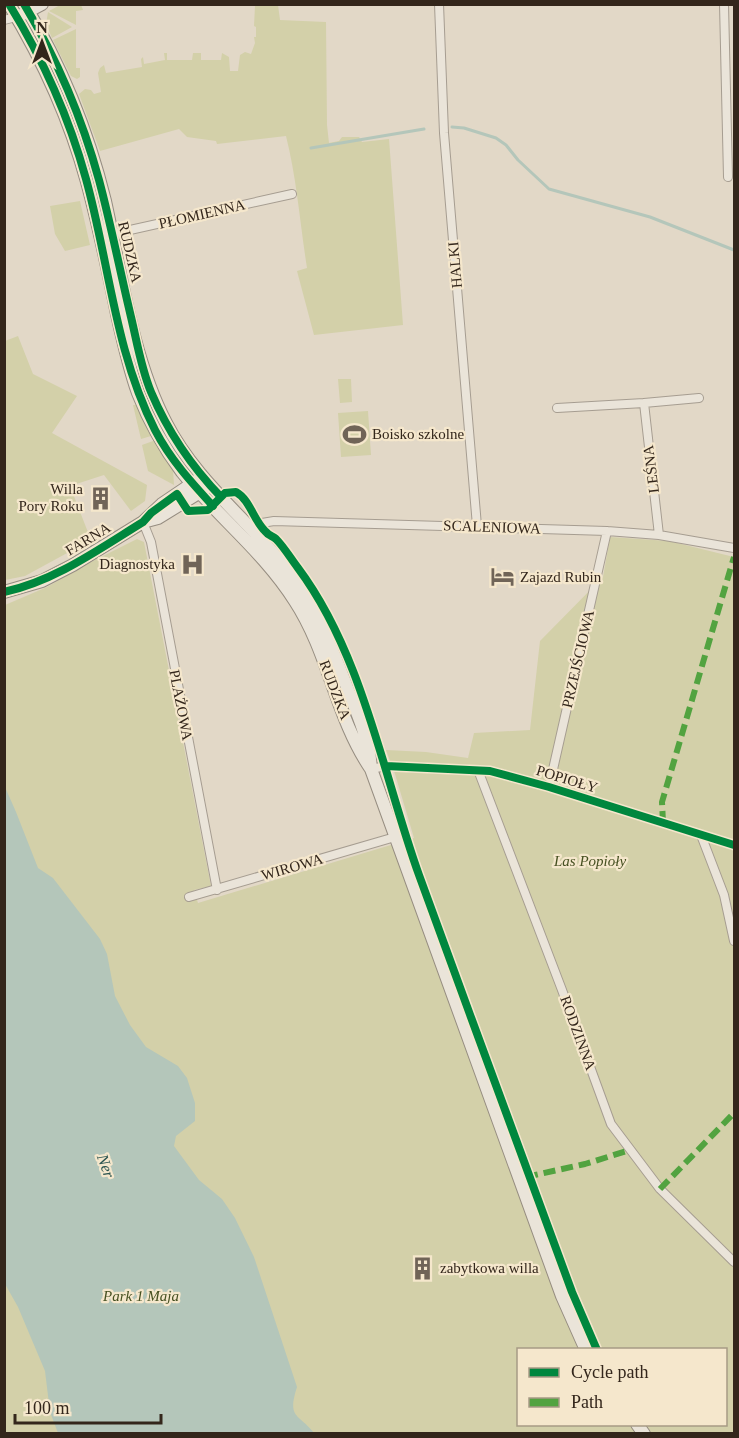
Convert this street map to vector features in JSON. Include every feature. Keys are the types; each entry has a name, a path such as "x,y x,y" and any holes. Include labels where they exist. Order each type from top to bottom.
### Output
{"street":[{"name":"RUDZKA","path":"9,4 10,18 34,46 55,90 79,156 126,354 138,393 165,446 262,557 296,602 323,658 357,750 371,769"},
{"path":"10,18 26,8 42,4"},
{"name":"HALKI","path":"440,4 444,133 477,526"},
{"path":"724,4 728,177"},
{"name":"RUDZKA","path":"26,8 58,67 77,111 99,179 141,360 150,389 201,485 251,530 289,572 316,615 335,657 364,730 369,747 371,769 395,837 562,1296 585,1348"},
{"name":"PŁOMIENNA","path":"112,234 292,194"},
{"path":"557,408 699,399"},
{"name":"LEŚNA","path":"644,403 659,535"},
{"name":"FARNA","path":"4,592 52,576 143,522 158,519 201,485"},
{"name":"SCALENIOWA","path":"251,530 262,523 274,521 477,526 659,535 735,548"},
{"name":"PLAŻOWA","path":"143,522 151,542 217,890"},
{"name":"PRZEJŚCIOWA","path":"549,787 607,531"},
{"name":"POPIOŁY","path":"371,769 386,766 478,770 549,787 735,845"},
{"name":"RODZINNA","path":"478,770 611,1124 660,1190 735,1262"},
{"path":"701,835 724,895 735,941"},
{"name":"WIROWA","path":"189,897 395,837"}],"green space":[{"path":"60,5 81,5 83,10 76,11 76,25 49,11"},
{"path":"278,5 280,20 326,22 329,143 339,141 342,137 359,137 362,142 389,139 403,325 314,335 297,271 307,268 296,186 286,136 217,144 216,141 187,137 179,129 100,151 79,94 85,89 91,90 94,94 101,92 98,73 100,68 104,65 106,73 142,67 143,57 144,64 165,60 164,53 167,53 167,60 192,60 193,53 201,53 201,60 221,60 222,53 229,57 230,71 238,71 240,55 245,52 251,54 255,43 255,6"},
{"path":"48,12 72,27 52,38 46,24"},
{"path":"76,29 76,68 80,68 80,77 77,79 71,76 53,40"},
{"path":"80,201 90,245 65,251 55,234 50,206"},
{"path":"18,336 33,374 77,396 52,433 147,485 145,501 131,511 104,475 70,486 91,540 25,576 5,580 5,341"},
{"name":"Boisko szkolne","path":"338,379 351,379 352,402 340,403"},
{"path":"133,405 138,405 151,436 141,439"},
{"name":"Boisko szkolne","path":"368,411 371,455 341,457 338,413"},
{"path":"156,442 173,469 174,485 148,471 142,445"},
{"path":"610,537 669,541 734,557 734,1433 5,1434 5,605 47,587 137,539 144,542 211,886 194,890 198,903 414,838 386,750 426,752 468,758 474,733 530,730 540,641 603,577"}],"water":[{"name":"Ner","path":"5,787 38,868 53,878 100,939 107,954 115,996 130,1025 146,1047 178,1066 187,1078 195,1103 195,1121 176,1136 174,1146 199,1180 222,1199 235,1218 254,1257 297,1387 294,1410 314,1433 58,1433 50,1412 45,1371 18,1307 5,1284"}],"waterway":[{"path":"452,127 464,128 496,138 506,145 518,160 549,189 650,217 734,250"},
{"path":"311,148 424,129"}],"marked path":[{"path":"663,823 662,802 734,557"},
{"path":"660,1189 734,1113"},
{"path":"526,1177 585,1164 630,1150"}],"cycle path":[{"path":"9,4 33,46 72,133 94,210 122,338 141,400 167,451 213,506"},
{"path":"24,4 58,68 92,157 108,214 139,355 151,392 181,448 221,497"},
{"path":"4,592 41,580 76,563 143,522 151,513 177,494 188,511 208,510 225,493 236,492 245,500 266,532 282,546 320,602 355,677 419,875 572,1292 596,1348"},
{"path":"386,766 490,771 549,787 734,845"}],"place":[{"name":"Boisko szkolne","path":"354,434"},
{"name":"Willa Pory Roku","path":"101,498"},
{"name":"Diagnostyka","path":"193,564"},
{"name":"Zajazd Rubin","path":"502,577"},
{"name":"zabytkowa willa","path":"422,1268"}],"park label":[{"name":"Las Popioły","path":"590,861"},
{"name":"Park 1 Maja","path":"141,1296"}]}
